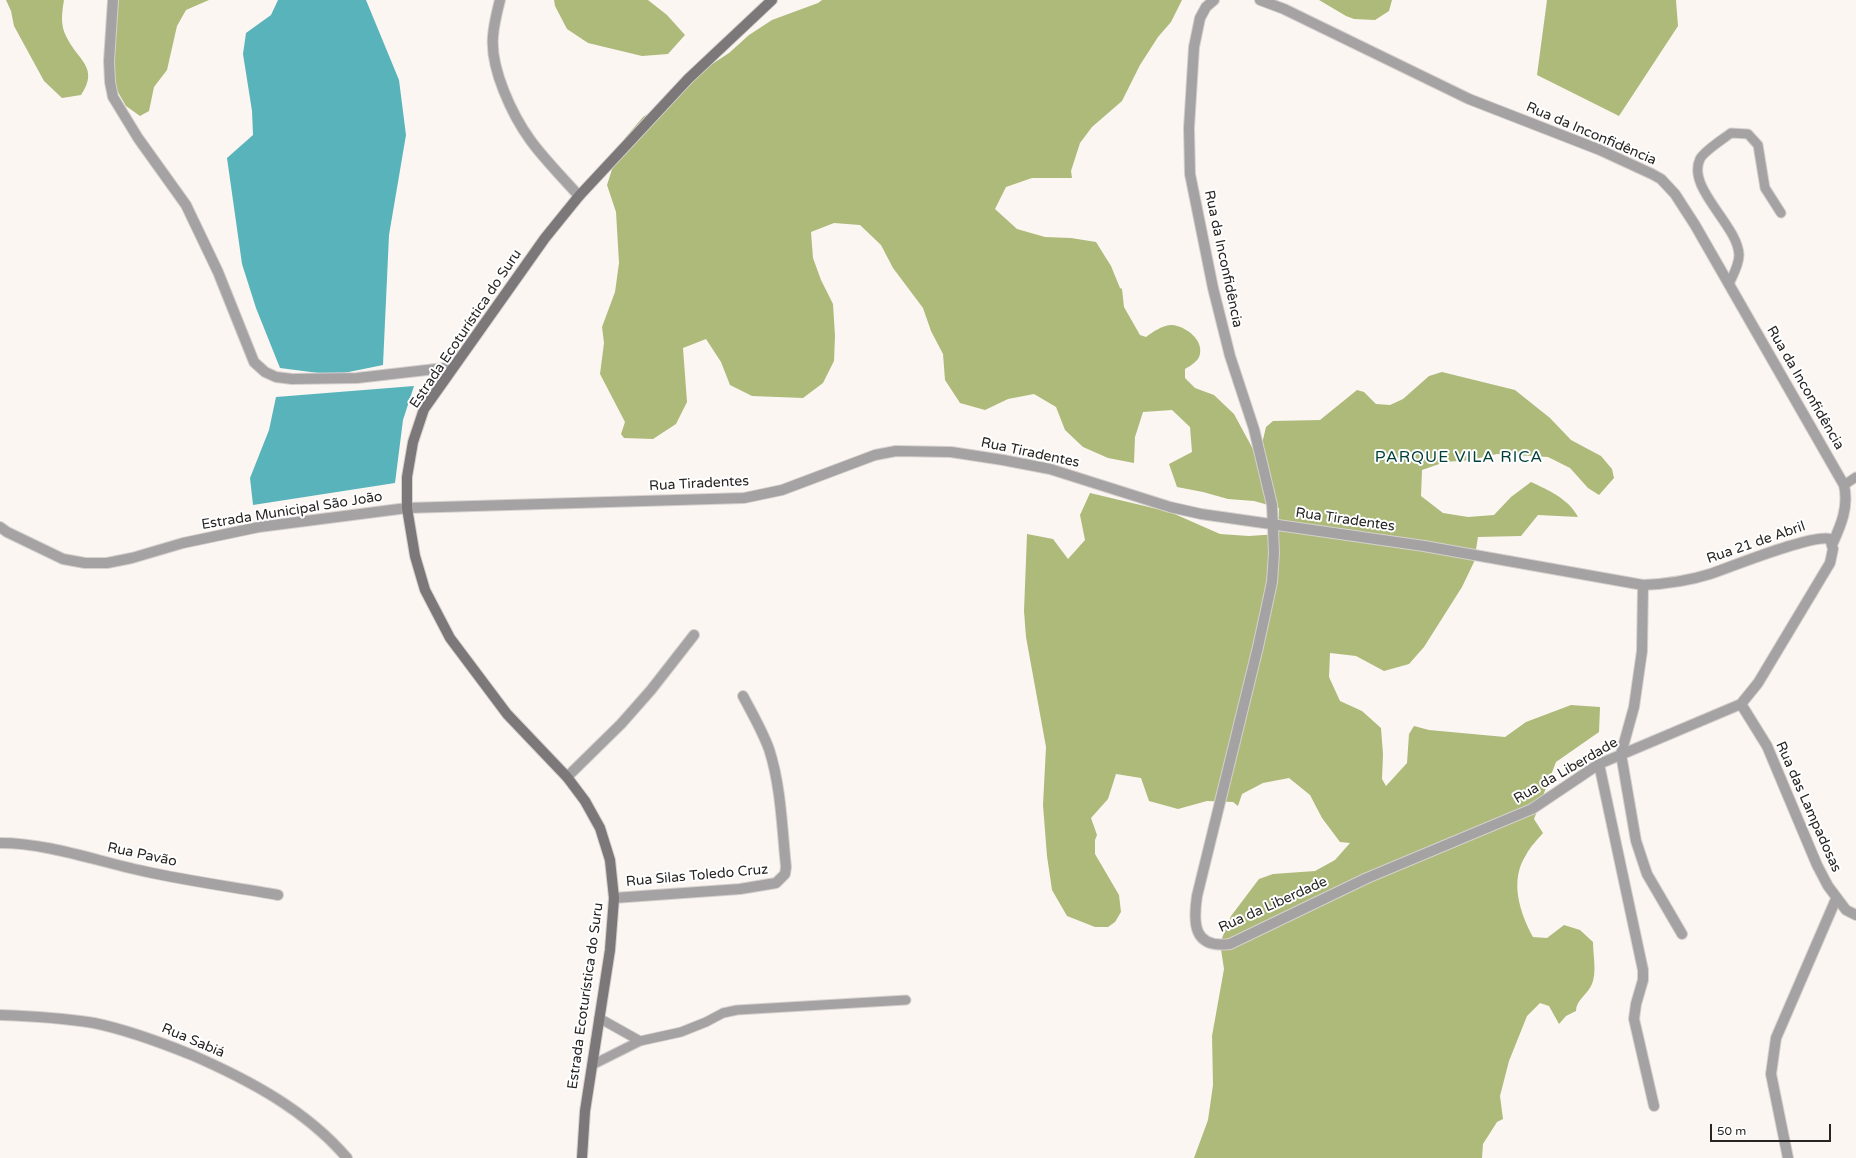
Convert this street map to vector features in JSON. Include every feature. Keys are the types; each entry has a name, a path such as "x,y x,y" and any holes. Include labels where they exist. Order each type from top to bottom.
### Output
{"main road":[{"name":"Estrada Ecoturística do Suru","path":"582,1158 584,1111 610,950 614,898 610,860 600,828 585,801 567,777 506,714 450,638 425,590 414,556 407,508 407,477 413,442 424,409 545,238 579,196 688,79 772,0"}],"street":[{"path":"113,0 109,61 110,82 113,97 138,138 186,205 218,272 254,362 265,372 276,377 292,379 357,378 453,368"},
{"path":"500,0 495,16 492,37 493,50 497,69 512,109 531,140 579,196"},
{"name":"Rua da Inconfidência","path":"1214,0 1206,7 1200,18 1194,47 1189,128 1190,174 1213,288 1230,356 1254,429 1272,505 1274,524"},
{"name":"Rua da Inconfidência","path":"1260,0 1284,9 1469,99 1600,150 1661,179 1675,194 1729,284 1844,485 1846,494 1845,512 1832,545"},
{"name":"Rua Tiradentes","path":"407,508 744,498 782,490 876,455 896,451 922,450 951,452 1050,469 1170,507 1216,517 1431,547 1644,585"},
{"name":"Estrada Municipal São João","path":"0,527 7,532 63,559 86,563 107,563 132,558 183,543 259,528 407,508"},
{"name":"Rua da Liberdade","path":"1274,524 1274,553 1270,589 1258,647 1197,896 1194,916 1195,927 1205,941 1214,944 1230,944 1367,878 1532,809 1599,764 1741,704"},
{"name":"Rua 21 de Abril","path":"1644,585 1664,584 1710,574 1815,538 1830,539 1832,545"},
{"path":"1741,704 1758,683 1830,563 1832,545"},
{"path":"1644,585 1642,651 1634,707 1621,754 1636,841 1647,874 1682,934"},
{"path":"567,777 626,718 656,684 694,635"},
{"name":"Rua Silas Toledo Cruz","path":"614,898 740,889 776,883 785,874 786,867 774,770 769,749 743,696"},
{"name":"Rua das Lampadosas","path":"1741,704 1766,746 1817,865 1836,899 1846,910 1856,915"},
{"path":"1599,764 1643,970 1643,980 1636,1004 1634,1019 1654,1106"},
{"name":"Rua Pavão","path":"0,843 17,843 42,847 144,871 278,895"},
{"path":"1788,1158 1772,1074 1776,1038 1836,899"},
{"name":"Rua Sabiá","path":"0,1015 56,1018 94,1024 160,1042 246,1079 281,1100 336,1145 347,1158"}],"lane":[{"path":"1729,284 1736,269 1739,256 1737,244 1700,181 1696,169 1701,157 1731,133 1748,134 1758,145 1764,188 1781,213"},
{"path":"1844,485 1856,477"},
{"path":"592,1065 640,1041 681,1032 723,1013 737,1010 906,1000"},
{"path":"599,1018 640,1041"}],"green space":[{"path":"6,0 64,0 62,18 64,32 88,70 86,85 81,95 62,98 44,81 14,26 11,11"},
{"path":"111,0 209,0 186,10 177,26 167,70 154,87 149,111 140,116 126,106 111,80"},
{"path":"554,0 648,0 667,15 685,35 668,54 642,56 588,43 567,29 555,6"},
{"path":"822,0 1182,0 1171,22 1158,37 1140,65 1122,101 1092,127 1080,143 1071,171 1072,178 1032,178 1006,187 995,209 1017,229 1045,237 1071,238 1096,242 1111,266 1120,288 1122,289 1124,307 1140,335 1146,337 1161,327 1172,325 1182,328 1196,338 1199,343 1200,354 1192,365 1185,369 1185,378 1195,388 1214,395 1234,414 1254,451 1261,448 1266,427 1273,421 1320,420 1357,390 1364,392 1376,404 1390,405 1403,399 1429,376 1442,372 1515,390 1550,418 1571,440 1601,456 1612,469 1614,478 1599,495 1588,488 1570,468 1548,457 1497,454 1471,460 1445,462 1422,470 1421,496 1443,513 1468,517 1494,515 1511,497 1531,482 1564,500 1578,517 1538,515 1521,536 1478,537 1474,562 1462,587 1424,647 1409,664 1384,671 1356,656 1330,653 1329,677 1340,701 1362,711 1381,728 1383,754 1382,779 1386,786 1407,763 1409,734 1414,726 1429,730 1505,737 1526,722 1571,705 1600,707 1599,732 1556,762 1534,819 1543,833 1530,849 1521,865 1517,886 1518,897 1524,918 1533,937 1547,938 1564,925 1580,930 1593,942 1595,969 1592,984 1580,1000 1576,1011 1566,1016 1559,1024 1549,1006 1540,1003 1527,1016 1509,1061 1500,1096 1503,1119 1497,1122 1483,1144 1482,1158 1194,1158 1208,1120 1213,1085 1212,1036 1224,969 1220,943 1231,916 1259,879 1273,874 1315,871 1335,860 1350,843 1340,842 1322,818 1310,795 1289,778 1263,783 1242,794 1238,806 1233,802 1207,801 1178,809 1149,801 1141,778 1116,774 1108,799 1091,818 1097,835 1095,840 1095,854 1119,895 1121,912 1115,922 1108,927 1095,927 1067,916 1052,890 1047,856 1043,805 1046,747 1026,637 1024,611 1027,534 1053,539 1068,559 1085,540 1080,515 1090,493 1170,512 1220,534 1249,536 1278,534 1279,508 1254,501 1228,499 1177,487 1169,464 1192,452 1190,427 1172,410 1143,412 1135,437 1134,463 1108,458 1083,447 1065,430 1056,407 1034,394 1008,399 985,410 960,403 945,380 943,354 931,331 923,308 893,268 881,245 860,225 834,223 811,232 813,258 821,280 833,304 835,336 834,361 823,383 803,398 752,396 730,385 721,362 706,339 683,348 687,402 676,424 653,439 624,438 621,434 625,422 600,374 604,343 602,327 615,292 619,263 616,212 607,185 615,160 625,138 643,117 666,102 706,68 729,53 749,35 772,20 818,3"},
{"path":"1319,0 1392,0 1389,11 1375,20 1354,19"},
{"path":"1547,0 1676,0 1678,26 1619,116 1537,75"}],"water":[{"path":"278,0 366,0 399,80 406,135 389,235 383,365 334,375 280,368 256,308 242,264 227,158 253,135 252,111 243,54 246,33 271,15"},
{"path":"414,386 403,420 395,483 253,505 250,478 269,430 276,397"}],"district":[{"name":"PARQUE VILA RICA","path":"1459,458"}]}
